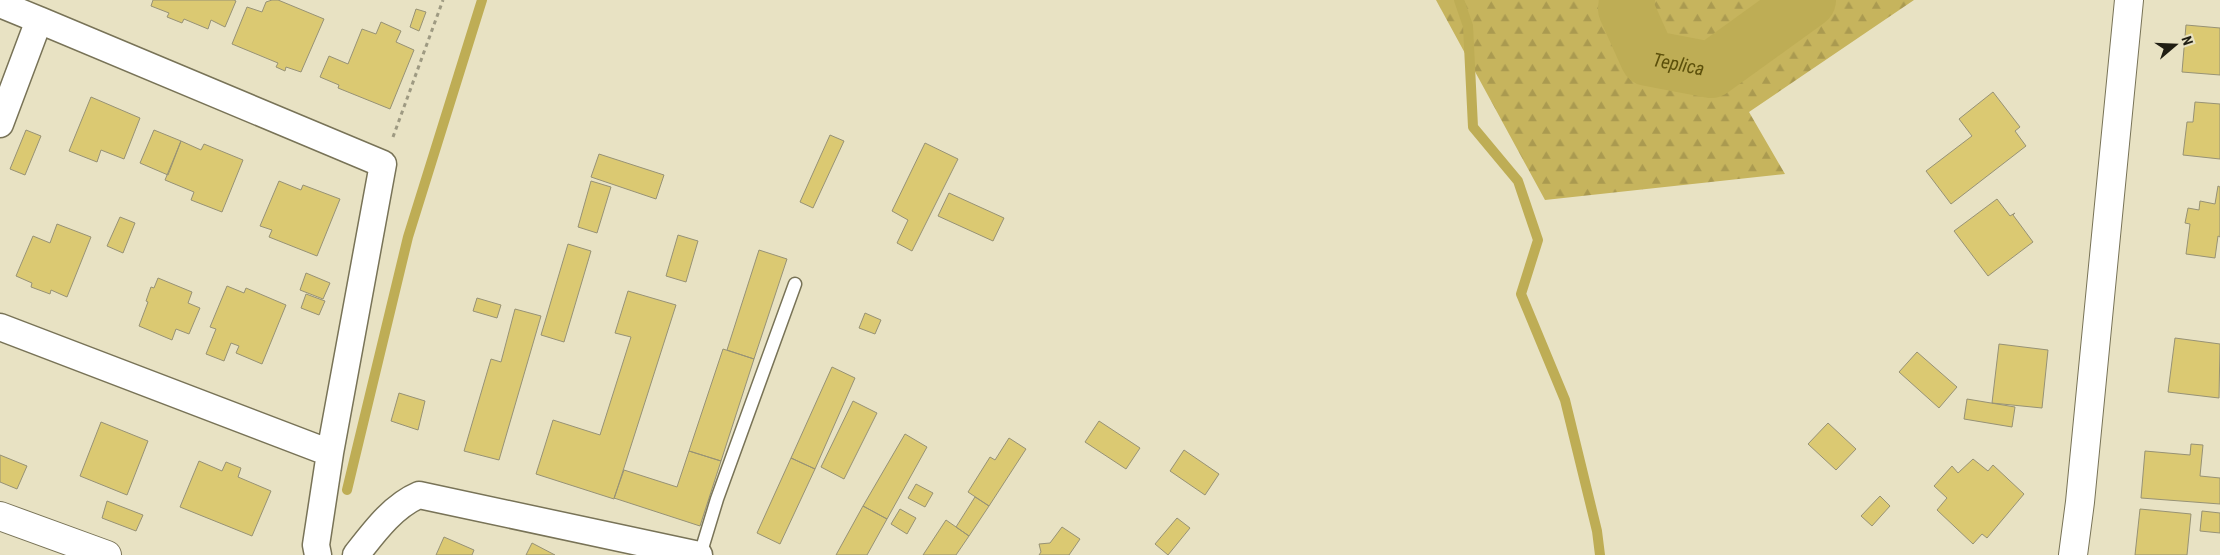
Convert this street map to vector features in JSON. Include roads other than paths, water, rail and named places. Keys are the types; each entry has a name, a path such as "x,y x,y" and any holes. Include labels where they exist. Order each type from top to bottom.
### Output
{"street":[{"path":"2072,555 2080,502 2130,0"},
{"path":"0,4 383,164 330,453 316,545 318,555"},
{"path":"0,124 39,20"},
{"path":"0,327 330,453"},
{"path":"356,555 374,532 404,501 419,495 699,555"},
{"path":"0,516 107,555"}],"lane":[{"path":"699,555 717,499 795,284"}],"waterway":[{"path":"347,490 408,237 482,0"},
{"path":"1459,0 1468,26 1473,127 1518,181 1538,240 1521,294 1565,400 1597,531 1600,555"},
{"name":"Teplica","path":"1627,0 1626,9 1648,58 1711,70 1808,0"}]}
